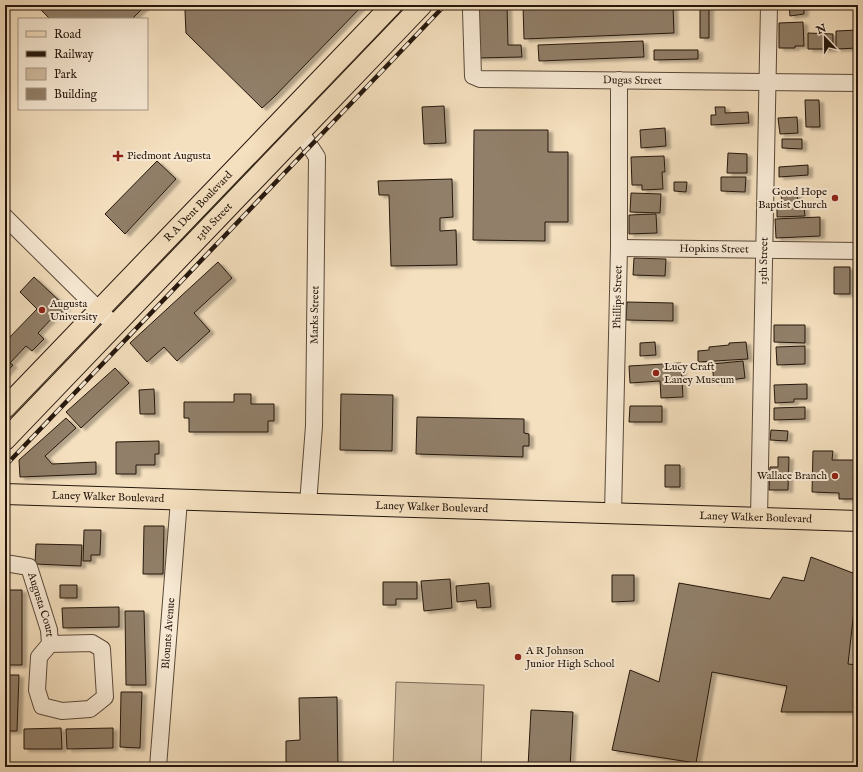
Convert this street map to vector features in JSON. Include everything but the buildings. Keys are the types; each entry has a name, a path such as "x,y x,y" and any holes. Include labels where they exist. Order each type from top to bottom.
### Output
{"main road":[{"name":"R A Dent Boulevard","path":"5,408 392,5"},
{"name":"13th Street","path":"5,440 422,5"},
{"name":"Laney Walker Boulevard","path":"5,494 858,521"}],"street":[{"name":"13th Street","path":"758,517 765,250 769,5"},
{"name":"Dugas Street","path":"471,11 473,76 480,79 858,83"},
{"name":"Phillips Street","path":"613,514 619,248 619,80"},
{"name":"Marks Street","path":"300,131 316,157 314,426 308,504"},
{"path":"5,217 114,326"},
{"name":"Hopkins Street","path":"619,248 858,251"},
{"name":"Blounts Avenue","path":"158,767 179,500"},
{"name":"Augusta Court","path":"5,563 29,567 49,630 50,644 39,657 37,690 42,706 62,711 90,709 105,697 102,648 92,643 50,644"}],"green space":[{"path":"396,682 484,685 481,767 393,767"}],"railway":[{"path":"5,466 445,5"}],"place":[{"name":"Piedmont Augusta","path":"118,156"},
{"name":"Good Hope Baptist Church","path":"835,198"},
{"name":"Augusta University","path":"42,310"},
{"name":"Lucy Craft Laney Museum","path":"656,373"},
{"name":"Wallace Branch","path":"835,476"},
{"name":"A R Johnson Junior High School","path":"518,657"}]}
